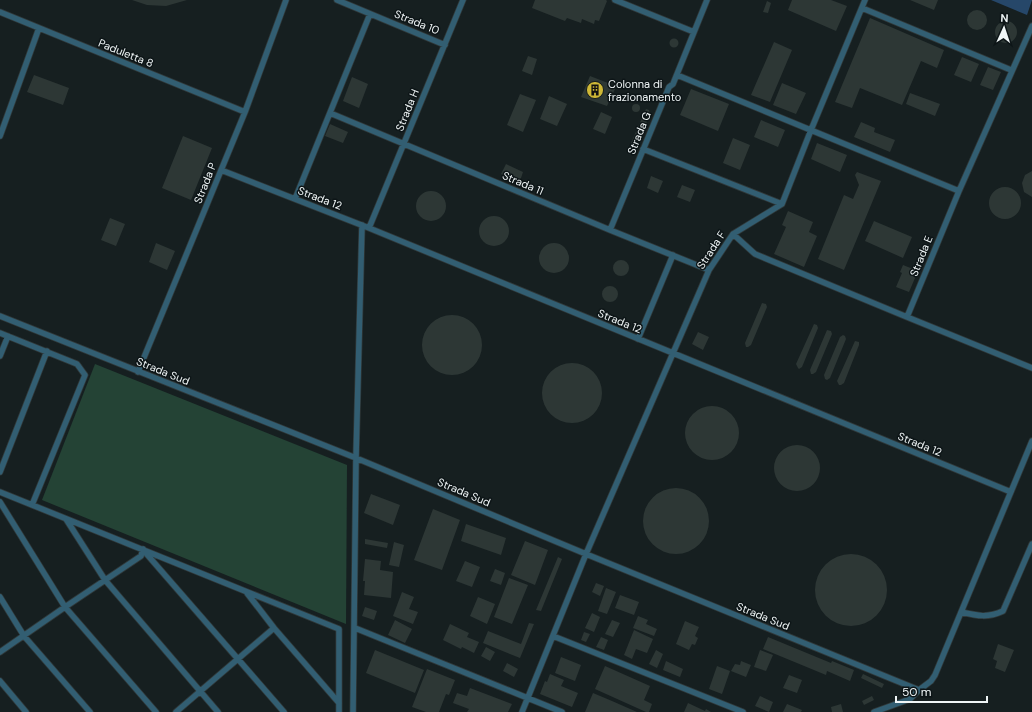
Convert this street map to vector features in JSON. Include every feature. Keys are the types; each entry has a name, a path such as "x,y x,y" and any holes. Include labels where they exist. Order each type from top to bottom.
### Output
{"lane":[{"name":"Strada P","path":"138,372 245,112 286,0"},
{"name":"Strada 10","path":"337,0 445,44"},
{"name":"Strada H","path":"369,228 463,0"},
{"path":"615,0 694,32"},
{"name":"Strada G","path":"610,230 669,87 673,84 708,0"},
{"path":"643,150 782,204 865,0"},
{"path":"862,8 1011,70"},
{"name":"Paduletta 8","path":"0,12 245,112"},
{"path":"295,199 370,14"},
{"name":"Strada E","path":"907,317 959,191 1011,70 1032,26"},
{"path":"0,136 39,28"},
{"path":"677,75 959,191"},
{"name":"Strada 11","path":"330,113 709,270"},
{"name":"Strada 12","path":"221,170 362,225 1010,492"},
{"name":"Strada F","path":"522,712 586,554 709,270 734,234 782,204"},
{"path":"353,712 356,458 362,225"},
{"path":"734,234 755,254 1032,368"},
{"path":"638,339 673,255"},
{"name":"Strada Sud","path":"0,316 356,458 919,690"},
{"path":"0,333 77,364 85,375 32,505"},
{"path":"0,356 8,336"},
{"path":"0,472 47,351"},
{"path":"874,712 910,699 936,675 1032,441"},
{"path":"0,492 339,629 339,712"},
{"path":"0,502 65,607 156,712"},
{"path":"66,518 105,580 218,712"},
{"path":"961,612 977,616 992,616 1003,612 1032,544"},
{"path":"0,652 141,556 143,549"},
{"path":"143,549 284,712"},
{"path":"246,591 274,628 339,703"},
{"path":"0,597 24,636 90,712"},
{"path":"176,712 274,628"},
{"path":"355,628 562,712"},
{"path":"553,636 744,712"},
{"path":"0,681 26,712"}],"green space":[{"path":"95,364 347,465 346,624 42,500"}],"water":[{"path":"991,0 1032,0 1027,15"}],"building":[{"path":"132,0 187,0 166,6 147,5"},
{"path":"535,0 607,1 599,21 595,20 594,24 582,19 581,23 567,18 565,21 532,8"},
{"path":"792,0 831,0 847,6 836,31 788,10"},
{"path":"910,0 938,0 934,10"},
{"path":"767,1 771,3 768,13 763,12"},
{"path":"973,10 981,10 987,16 987,24 981,30 973,30 967,24 967,16"},
{"path":"870,18 944,50 937,68 921,61 902,105 860,88 852,108 835,102"},
{"path":"1006,21 1014,24 1017,32 1014,40 1006,43 998,40 995,32 998,24"},
{"path":"672,39 676,39 678,43 676,47 672,47 670,45 670,41"},
{"path":"774,42 792,50 770,102 751,95"},
{"path":"528,56 537,59 532,75 522,71"},
{"path":"962,57 979,64 971,82 954,75"},
{"path":"988,67 1001,72 993,90 980,85"},
{"path":"34,75 69,88 63,105 27,92"},
{"path":"590,76 608,83 607,86 615,89 607,106 581,97"},
{"path":"352,77 368,84 359,108 343,101"},
{"path":"782,83 806,93 796,114 773,105"},
{"path":"691,89 729,104 718,131 680,115"},
{"path":"910,93 940,104 935,116 906,104"},
{"path":"520,94 536,100 523,132 507,125"},
{"path":"549,96 567,104 557,126 540,119"},
{"name":"Colonna di frazionamento","path":"634,104 638,104 640,108 638,112 634,112 632,110 632,106"},
{"path":"646,109 649,110 650,114 637,146 632,147 631,143"},
{"path":"601,112 612,117 605,134 593,129"},
{"path":"761,120 785,130 778,147 754,137"},
{"path":"861,122 875,128 874,132 895,140 890,152 854,137"},
{"path":"330,124 348,132 343,143 325,136"},
{"path":"183,136 212,148 191,200 162,188"},
{"path":"733,138 750,145 740,170 723,163"},
{"path":"817,143 847,155 840,172 811,159"},
{"path":"506,164 523,172 520,181 501,174"},
{"path":"1032,171 1032,197 1024,192 1022,183 1025,175"},
{"path":"857,172 881,181 844,270 818,259 844,195 853,199 859,185 855,175"},
{"path":"651,176 663,181 658,193 647,188"},
{"path":"682,185 695,190 690,202 677,197"},
{"path":"1002,187 1008,187 1017,191 1021,203 1017,215 1008,219 1002,219 993,215 989,206 989,200 993,191"},
{"path":"431,191 441,196 446,206 441,216 431,221 421,216 416,206 421,196"},
{"path":"788,211 813,222 809,232 817,236 804,267 774,254 786,227 782,225"},
{"path":"494,216 504,221 509,231 504,241 494,246 484,241 479,231 484,221"},
{"path":"110,218 125,224 116,246 101,240"},
{"path":"874,221 912,237 903,258 865,241"},
{"path":"156,243 175,251 167,270 149,262"},
{"path":"554,243 560,244 568,252 568,264 560,272 554,273 548,272 540,264 539,258 540,252 548,244"},
{"path":"621,260 627,262 629,268 627,274 621,276 615,274 613,268 615,262"},
{"path":"903,265 918,271 909,292 896,287 902,273 900,272"},
{"path":"610,286 616,288 618,294 616,300 610,302 604,300 602,294 604,288"},
{"path":"762,303 766,304 767,307 751,345 746,347 745,343"},
{"path":"446,315 458,315 469,320 477,328 482,339 480,357 469,370 458,375 446,375 435,370 427,362 422,351 422,339 427,328 435,320"},
{"path":"814,324 817,325 818,328 802,367 799,369 796,364"},
{"path":"827,330 831,331 832,334 816,372 811,374 810,370"},
{"path":"698,332 709,337 703,350 692,344"},
{"path":"843,335 846,339 830,378 827,380 825,379 824,375 840,337"},
{"path":"855,341 859,342 859,345 844,383 839,385 837,381"},
{"path":"566,363 578,363 589,368 597,376 602,387 600,405 589,418 578,423 566,423 555,418 547,410 542,399 542,387 547,376 555,368"},
{"path":"707,406 717,406 727,410 735,418 739,428 739,438 735,448 727,456 717,460 707,460 697,456 689,448 685,438 685,428 689,418 697,410"},
{"path":"797,445 810,449 816,455 820,468 816,481 810,487 797,491 784,487 778,481 774,468 778,455 784,449"},
{"path":"676,488 688,491 699,498 706,509 709,521 706,533 699,544 688,551 676,554 664,551 653,544 646,533 643,521 646,509 653,498 664,491"},
{"path":"371,494 400,505 393,525 364,513"},
{"path":"433,509 460,520 442,570 414,560"},
{"path":"466,524 506,538 501,555 461,541"},
{"path":"365,539 388,543 387,548 365,544"},
{"path":"525,541 548,550 535,585 511,575"},
{"path":"394,542 404,545 399,567 389,565"},
{"path":"851,554 871,560 881,570 887,590 881,610 871,620 851,626 831,620 821,610 815,590 821,570 831,560"},
{"path":"558,557 562,559 541,611 536,610"},
{"path":"365,559 381,561 380,570 393,572 391,598 364,595 365,581 363,581"},
{"path":"465,561 480,567 472,587 456,581"},
{"path":"495,569 505,573 501,585 490,581"},
{"path":"509,578 528,585 512,624 494,617"},
{"path":"596,583 604,586 600,596 592,592"},
{"path":"606,588 616,592 607,614 598,611"},
{"path":"402,592 414,597 409,609 418,612 413,624 393,616"},
{"path":"620,595 639,602 634,615 615,608"},
{"path":"478,597 495,604 487,624 470,616"},
{"path":"365,607 377,611 374,620 362,616"},
{"path":"592,613 600,617 594,632 585,628"},
{"path":"638,616 648,620 646,624 657,629 654,636 633,628"},
{"path":"395,620 412,629 405,643 388,635"},
{"path":"612,620 620,623 613,637 605,634"},
{"path":"685,621 699,627 695,636 698,638 695,645 692,644 689,650 676,644"},
{"path":"529,623 534,624 520,658 483,643 488,631 521,644"},
{"path":"450,624 469,633 467,637 479,642 474,653 462,647 461,649 443,640"},
{"path":"634,630 653,639 647,653 636,649 632,659 624,655"},
{"path":"584,632 590,634 586,642 581,640"},
{"path":"601,637 608,640 604,650 596,647"},
{"path":"768,637 831,663 832,661 854,670 850,681 827,671 826,675 763,649"},
{"path":"998,644 1014,650 1005,672 995,668 997,661 993,659"},
{"path":"486,647 495,652 490,661 481,656"},
{"path":"375,650 424,670 415,693 366,673"},
{"path":"656,650 663,654 657,668 649,664"},
{"path":"760,650 773,655 766,671 754,667"},
{"path":"561,657 581,665 575,681 555,673"},
{"path":"666,661 683,669 680,677 663,670"},
{"path":"741,661 751,665 746,677 731,671 735,664 740,665"},
{"path":"507,663 518,669 514,677 503,671"},
{"path":"605,666 650,686 644,700 652,704 649,712 595,689"},
{"path":"717,666 730,671 722,694 709,689"},
{"path":"427,669 455,680 449,695 446,694 439,712 426,712 412,707"},
{"path":"550,674 564,680 561,686 578,693 572,707 540,694 545,681 547,682"},
{"path":"863,674 884,684 882,688 861,678"},
{"path":"789,675 802,680 797,693 783,688"},
{"path":"470,688 512,704 508,712 467,712 469,709 453,703 457,693 467,696"},
{"path":"593,693 612,701 637,712 585,712"},
{"path":"760,696 773,702 769,712 755,706"},
{"path":"872,696 874,700 864,705 862,701"},
{"path":"688,703 705,711 706,709 711,712 684,712"},
{"path":"787,704 802,710 801,712 783,712"},
{"path":"841,704 843,712 832,712 831,707"}],"place":[{"name":"Colonna di frazionamento","path":"595,90"}]}
